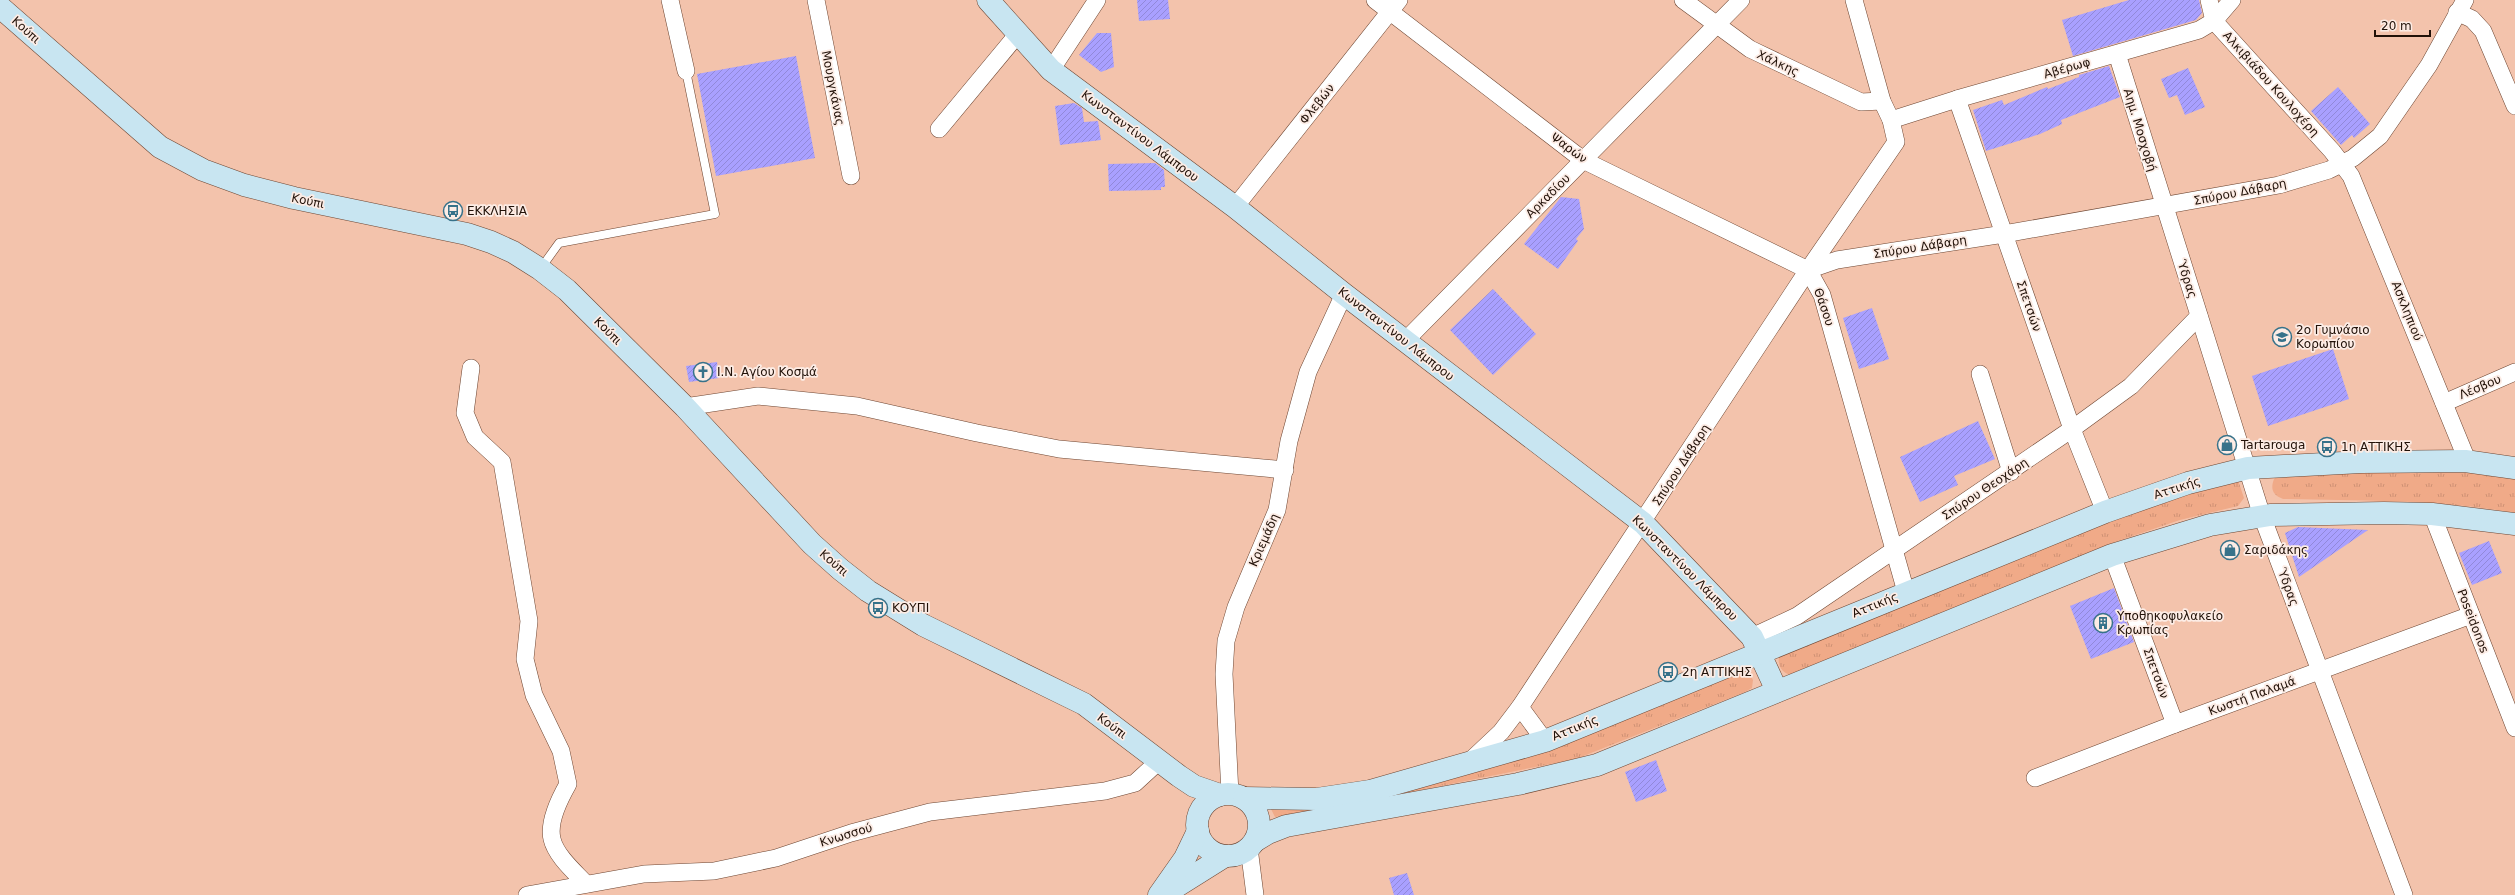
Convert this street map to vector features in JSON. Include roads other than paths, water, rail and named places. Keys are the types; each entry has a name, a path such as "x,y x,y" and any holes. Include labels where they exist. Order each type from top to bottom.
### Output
{"main road":[{"name":"Κωνσταντίνου Λάμπρου","path":"988,0 1051,70 1235,207 1344,294 1643,522 1756,644 1778,691"},
{"name":"Κούπι","path":"0,7 160,147 203,170 244,186 294,198 467,234 491,242 540,269 567,290 685,407 812,544 840,570 868,591 923,625 1084,704 1159,761"},
{"name":"Αττικής","path":"1231,796 1325,798 1370,791 1466,765 1544,741 1756,644 1906,592 2105,512 2188,483 2248,468 2362,462 2465,461 2515,468"},
{"path":"1164,895 1225,856 1238,854 1268,832 1286,826 1518,784 1597,765 2112,555 2210,525 2262,516 2432,514 2515,524"},
{"path":"1159,761 1194,786 1231,796 1251,804 1259,817 1260,826 1252,844"},
{"path":"1159,761 1185,793 1208,848 1225,856"},
{"path":"1158,895 1185,858 1198,827 1205,805 1231,796"}],"street":[{"name":"Μουργκάνας","path":"816,0 851,176"},
{"path":"1051,70 1096,0"},
{"name":"Ψαρών","path":"1375,0 1395,6 1583,160 1808,270"},
{"name":"Χάλκης","path":"1683,0 1750,50 1861,102 1882,101"},
{"name":"Αρκαδίου","path":"1405,341 1741,0"},
{"path":"1808,270 1896,142 1891,120 1882,101 1854,0"},
{"name":"Αλκιβιάδου Κουλοχέρη","path":"2209,0 2214,21 2342,164"},
{"name":"Αβέρωφ","path":"1891,120 1957,99 2199,30 2214,21 2232,0"},
{"path":"674,1 686,71"},
{"name":"Φλεβών","path":"1235,207 1395,6"},
{"path":"2461,6 2483,31 2515,106"},
{"name":"Σπύρου Δάβαρη","path":"1466,765 1501,732 1520,707 1808,270 1837,260 2004,234 2163,206 2279,185 2319,174 2342,164 2371,145 2393,120 2429,65 2461,6"},
{"path":"940,129 1018,35"},
{"name":"Αημ. Μοσχοβή","path":"2117,54 2163,206"},
{"name":"Σπετσών","path":"1957,99 2072,429 2105,512"},
{"name":"Ασκληπιού","path":"2342,164 2357,188 2465,455 2465,461"},
{"name":"Ύδρας","path":"2163,206 2248,468 2262,516 2404,895"},
{"name":"Θάσου","path":"1808,270 1822,295 1906,592"},
{"name":"Κριεμάδη","path":"1231,796 1224,674 1226,641 1236,606 1277,510 1289,441 1308,372 1344,294"},
{"name":"Σπύρου Θεοχάρη","path":"1756,644 2011,472 2131,386 2199,316"},
{"path":"471,368 465,413 475,437 502,462 529,621 525,659 534,695 561,751 568,784 556,806 552,839 563,858 586,884"},
{"name":"Λέσβου","path":"2444,403 2515,372"},
{"path":"1980,374 2011,472"},
{"path":"685,407 758,396 857,406 977,433 1059,449 1285,470"},
{"name":"Poseidonos","path":"2432,514 2515,728"},
{"name":"Σπετσών","path":"2112,555 2175,724"},
{"name":"Κωστή Παλαμά","path":"2034,778 2175,724 2471,615"},
{"path":"1520,707 1544,741"},
{"name":"Κνωσσού","path":"527,895 644,874 714,871 776,858 851,833 930,812 1105,790 1135,783 1159,761"},
{"path":"1252,844 1255,895"}],"lane":[{"path":"540,269 558,243 715,214 686,71"}],"place":[{"name":"ΕΚΚΛΗΣΙΑ","path":"453,211"},
{"name":"2ο Γυμνάσιο Κορωπίου","path":"2282,337"},
{"name":"Ι.Ν. Αγίου Κοσμά","path":"703,372"},
{"name":"Tartarouga","path":"2227,445"},
{"name":"1η ΑΤΤΙΚΗΣ","path":"2327,447"},
{"name":"Σαριδάκης","path":"2230,550"},
{"name":"ΚΟΥΠΙ","path":"878,608"},
{"name":"Υποθηκοφυλακείο Κρωπίας","path":"2103,623"},
{"name":"2η ΑΤΤΙΚΗΣ","path":"1668,672"}]}
